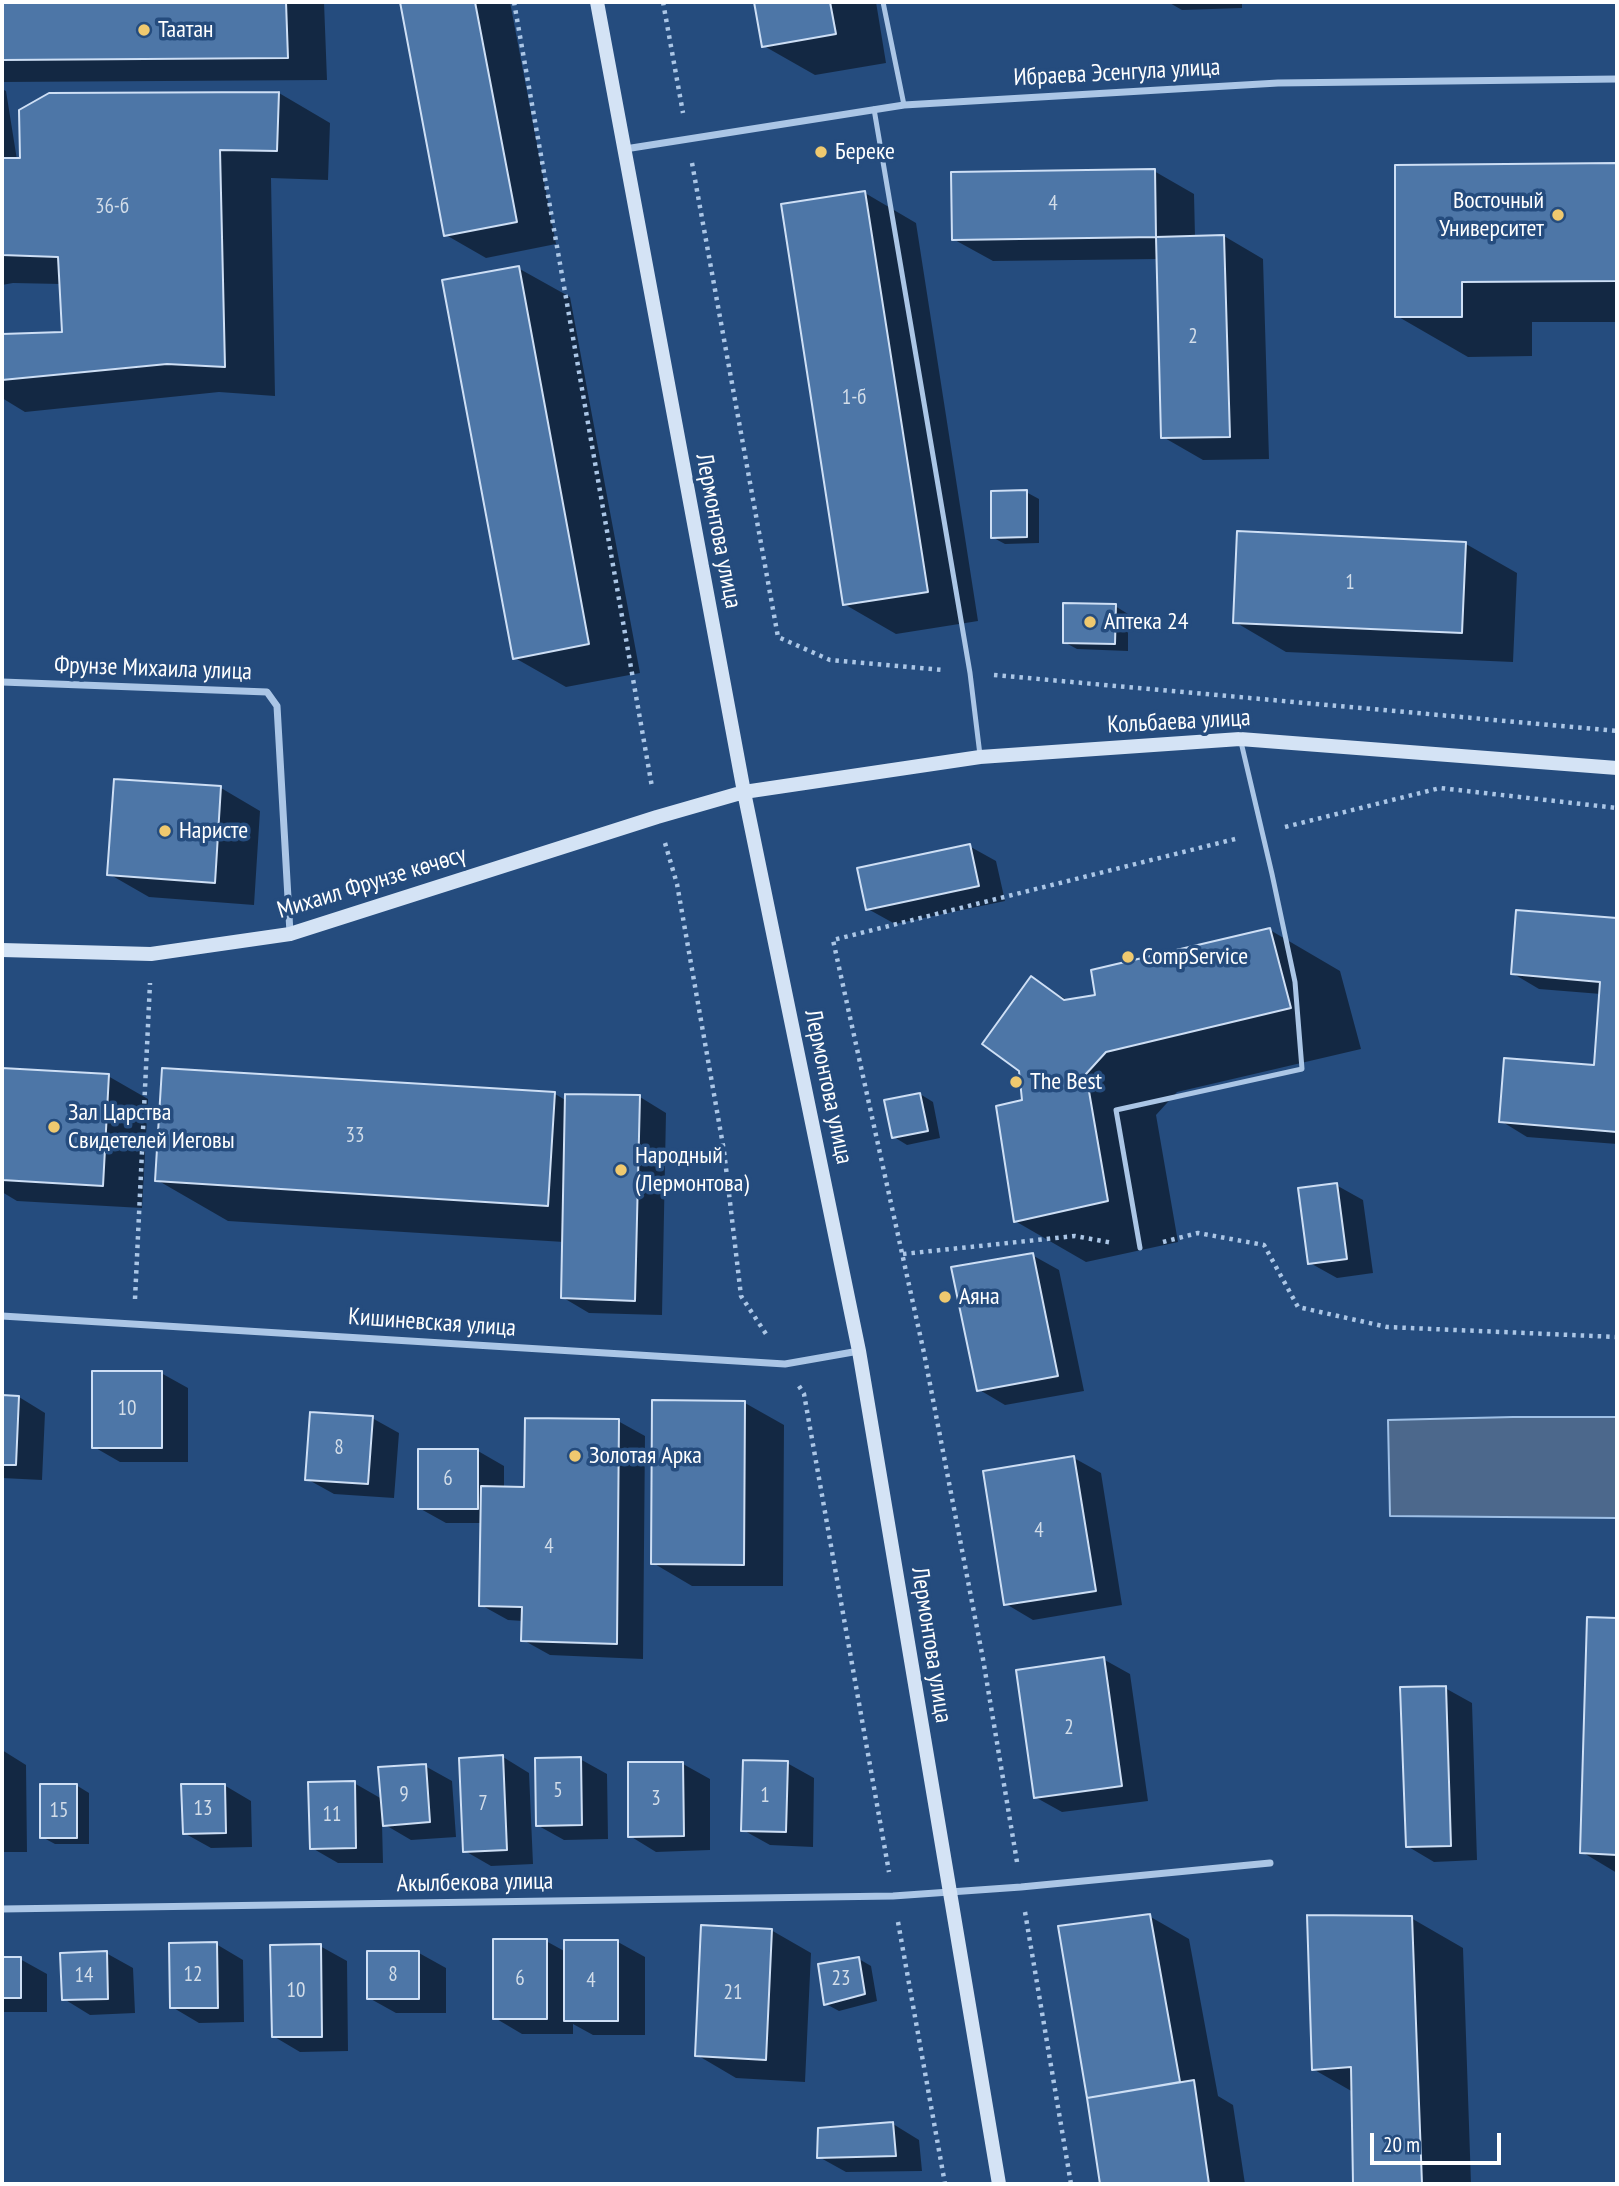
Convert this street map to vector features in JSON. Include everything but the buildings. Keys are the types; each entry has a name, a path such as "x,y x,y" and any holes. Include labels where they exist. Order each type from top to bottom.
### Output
{"main road":[{"name":"Лермонтова улица","path":"597,2 744,792 859,1351 999,2184"},
{"name":"Кольбаева улица","path":"744,792 980,757 1240,739 1617,768"},
{"name":"Михаил Фрунзе көчөсү","path":"2,950 151,954 290,934 657,817 744,792"}],"street":[{"name":"Ибраева Эсенгула улица","path":"623,149 904,105 1278,83 1617,79"},
{"name":"Фрунзе Михаила улица","path":"2,682 267,692 277,706 290,934"},
{"name":"Кишиневская улица","path":"2,1316 785,1364 859,1351"},
{"name":"Акылбекова улица","path":"2,1909 894,1896 1021,1887 1270,1863"}],"lane":[{"path":"883,2 904,105"},
{"path":"874,109 970,673 980,757"},
{"path":"1140,1248 1116,1110 1302,1069 1295,982 1240,739"}],"path":[{"path":"513,2 657,817 677,884 724,1151 741,1296 804,1394 945,2184"},
{"path":"663,2 778,637 830,660 1617,732"},
{"path":"1070,2184 983,1659 924,1353 833,940 1440,788 1617,808"},
{"path":"134,1323 151,954"},
{"path":"903,1254 1075,1236 1140,1248 1198,1233 1264,1245 1298,1307 1387,1328 1617,1337"}],"water":[{"path":"1617,1417 1617,1518 1390,1516 1388,1420"}],"place":[{"name":"Таатан","path":"144,30"},
{"name":"Береке","path":"821,152"},
{"name":"Восточный Университет","path":"1558,215"},
{"name":"Аптека 24","path":"1090,622"},
{"name":"Наристе","path":"165,831"},
{"name":"CompService","path":"1128,957"},
{"name":"The Best","path":"1016,1082"},
{"name":"Зал Царства Свидетелей Иеговы","path":"54,1127"},
{"name":"Народный (Лермонтова)","path":"621,1170"},
{"name":"Аяна","path":"945,1297"},
{"name":"Золотая Арка","path":"575,1456"}]}
